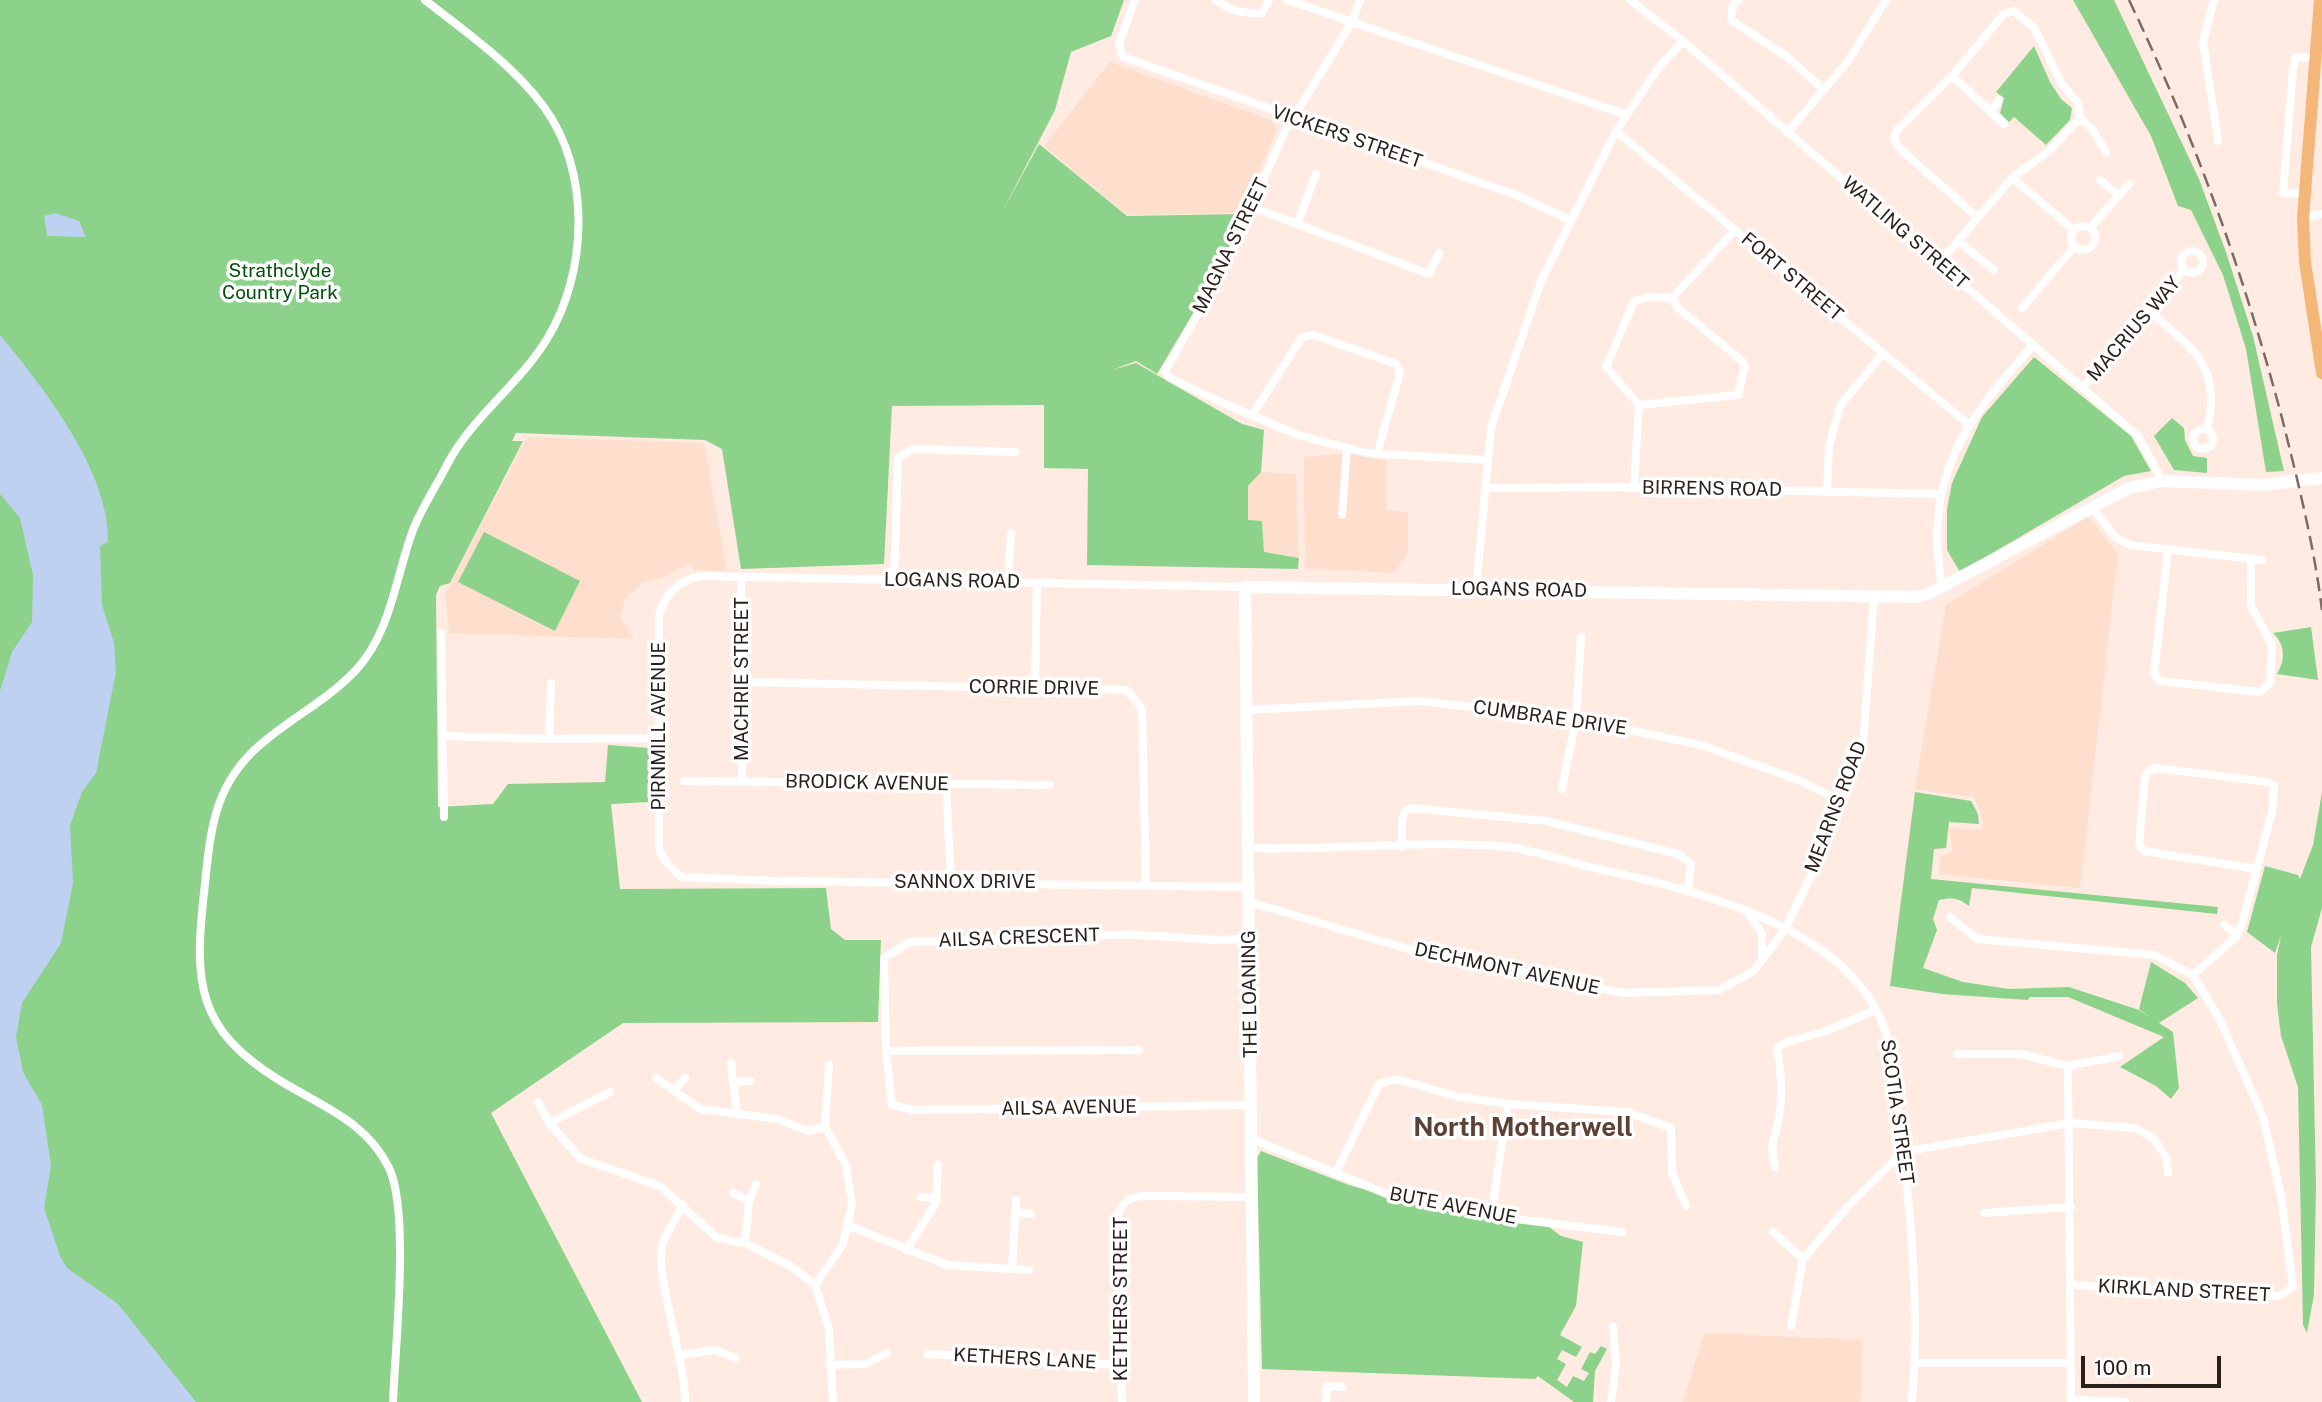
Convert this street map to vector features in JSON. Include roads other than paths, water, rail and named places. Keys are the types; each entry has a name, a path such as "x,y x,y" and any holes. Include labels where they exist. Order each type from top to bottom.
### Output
{"main road":[{"path":"2320,0 2303,218 2305,262 2320,346 2322,373"}],"street":[{"path":"393,1402 400,1218 392,1174 379,1149 362,1130 280,1081 239,1050 216,1021 202,992 198,958 215,823 229,782 242,760 271,733 324,699 359,667 380,634 414,528 460,440 520,377 549,337 568,296 579,254 580,224 572,172 545,109 505,64 425,0"},
{"name":"VICKERS STREET","path":"1135,0 1119,43 1123,57 1506,192 1570,220"},
{"path":"1216,0 1230,10 1262,13 1269,0"},
{"path":"1287,0 1627,115"},
{"name":"MAGNA STREET","path":"1252,415 1170,378 1165,371 1226,264 1292,118 1352,22 1360,0"},
{"name":"WATLING STREET","path":"1630,0 1683,41 2139,437 2162,481"},
{"path":"1739,0 1733,5 1731,20 1787,56 1823,89"},
{"path":"1787,133 1848,61 1886,0"},
{"path":"2214,0 2203,41 2218,141"},
{"path":"1977,217 1897,146 1894,138 1898,130 1952,76 2004,13 2014,11 2035,29 2061,83 2078,103 2080,118 2092,129 2106,152"},
{"path":"1476,590 1491,428 1541,282 1616,131 1659,67 1683,41"},
{"path":"2304,194 2283,193 2293,69 2297,57 2315,58"},
{"path":"1952,76 2004,124"},
{"path":"1990,112 1999,100"},
{"path":"1939,263 2012,178 2050,150 2080,118"},
{"name":"FORT STREET","path":"1616,131 1968,424"},
{"path":"1297,224 1316,174"},
{"path":"2012,178 2074,230"},
{"path":"2100,180 2117,194"},
{"path":"2090,228 2117,194 2129,184"},
{"path":"1252,207 1429,274 1439,253"},
{"path":"2303,218 2322,214"},
{"path":"2084,226 2090,228 2095,238 2092,245 2085,249 2075,246 2071,236 2074,230 2084,226"},
{"path":"1634,488 1639,405 1606,367 1634,300 1649,297 1672,298 1735,230"},
{"path":"1958,241 1994,270"},
{"path":"2022,308 2075,246"},
{"name":"MACRIUS WAY","path":"2083,387 2184,270"},
{"path":"1639,405 1738,394 1745,367 1742,360 1678,308 1672,298"},
{"path":"2148,310 2203,362 2209,391 2210,416 2207,429"},
{"path":"1377,454 1400,372 1396,364 1313,335 1302,337 1252,415 1298,435 1377,454 1488,460"},
{"path":"1942,587 1939,494 1968,424 2034,344"},
{"path":"1827,492 1829,446 1840,406 1883,353"},
{"path":"1342,515 1347,448"},
{"path":"894,579 899,492 898,458 902,452 912,449 1016,452"},
{"name":"LOGANS ROAD","path":"688,580 702,576 1915,597 1942,587 2129,488 2162,481 2262,485 2322,478"},
{"name":"BIRRENS ROAD","path":"1486,488 1939,494"},
{"path":"2091,506 2115,537 2130,545 2262,560"},
{"path":"1008,582 1011,533"},
{"path":"2168,549 2154,674 2159,681 2260,692 2270,683 2272,645 2251,606 2250,559"},
{"name":"MACHRIE STREET","path":"741,577 742,782"},
{"name":"PIRNMILL AVENUE","path":"681,877 666,862 659,850 659,615 671,591 688,580"},
{"path":"1035,688 1037,583"},
{"name":"THE LOANING","path":"1245,587 1254,1402"},
{"name":"MEARNS ROAD","path":"1784,929 1827,843 1863,744 1874,596"},
{"path":"431,641 441,637 443,817"},
{"path":"1562,789 1576,719 1581,637"},
{"name":"CORRIE DRIVE","path":"741,682 1128,690 1142,709 1146,884"},
{"path":"549,739 551,683"},
{"name":"CUMBRAE DRIVE","path":"1246,710 1419,701 1576,719 1700,745 1798,780 1842,801"},
{"path":"443,736 658,738"},
{"path":"1950,917 1976,939 2155,955 2193,975 2237,934 2256,869 2272,812 2274,786 2270,782 2156,768 2149,771 2145,777 2139,845 2144,851 2256,869"},
{"name":"BRODICK AVENUE","path":"684,781 1051,785"},
{"path":"946,784 951,881"},
{"path":"1402,847 1402,819 1405,811 1411,808 1546,821 1678,854 1690,864 1688,889"},
{"name":"SCOTIA STREET","path":"1248,848 1499,846 1688,889 1784,929 1834,959 1859,984 1885,1028 1889,1044 1909,1193 1916,1363 1912,1402"},
{"name":"SANNOX DRIVE","path":"681,877 774,881 951,881 1248,887"},
{"name":"DECHMONT AVENUE","path":"1249,902 1408,949 1623,993 1719,990 1754,971 1784,929"},
{"path":"1746,911 1762,933 1762,960"},
{"path":"2224,925 2237,934"},
{"name":"AILSA CRESCENT","path":"890,1100 884,958 910,942 1114,934 1185,936 1216,943 1249,938"},
{"name":"KIRKLAND STREET","path":"2071,1285 2280,1296 2293,1287 2281,1196 2263,1116 2220,1020 2193,975"},
{"path":"1775,1167 1770,1145 1779,1118 1781,1074 1777,1049 1784,1043 1826,1031 1875,1010"},
{"path":"886,1051 1139,1050"},
{"path":"1957,1054 2021,1054 2068,1066 2119,1056"},
{"path":"731,1063 737,1113"},
{"path":"815,1285 843,1244 852,1204 846,1165 825,1127 829,1065"},
{"path":"2068,1066 2071,1401 2125,1402"},
{"path":"656,1078 700,1109 777,1119 808,1131 825,1127"},
{"path":"674,1091 685,1078"},
{"path":"1335,1174 1378,1084 1396,1079 1455,1096 1508,1104 1627,1112 1671,1128 1672,1173 1686,1206"},
{"path":"733,1082 750,1081"},
{"path":"549,1123 610,1092"},
{"name":"AILSA AVENUE","path":"890,1100 892,1105 914,1110 1252,1105"},
{"path":"538,1102 549,1123 581,1159 660,1186 717,1238 745,1243 792,1267 815,1285 829,1330 833,1402"},
{"path":"1491,1216 1508,1104"},
{"path":"1791,1326 1803,1259 1849,1205 1903,1152 2069,1124 2135,1128 2153,1138 2166,1157 2168,1172"},
{"name":"BUTE AVENUE","path":"1252,1139 1389,1195 1491,1216 1622,1232"},
{"path":"906,1250 936,1203 938,1165"},
{"path":"745,1243 749,1201 756,1184"},
{"path":"733,1193 749,1201"},
{"name":"KETHERS STREET","path":"1122,1402 1118,1215 1122,1204 1130,1198 1145,1196 1253,1197"},
{"path":"921,1197 937,1198"},
{"path":"1012,1268 1016,1200"},
{"path":"683,1205 662,1245 663,1280 681,1355 685,1402"},
{"path":"1984,1213 2071,1207"},
{"path":"1015,1212 1031,1214"},
{"path":"847,1225 947,1265 1029,1270"},
{"path":"1773,1232 1803,1259"},
{"path":"1611,1402 1616,1365 1613,1327"},
{"path":"681,1355 716,1350 735,1358"},
{"path":"829,1365 866,1364 887,1353"},
{"name":"KETHERS LANE","path":"928,1354 1121,1365"},
{"path":"1916,1363 2071,1363"},
{"path":"1326,1402 1327,1386 1342,1387"}],"water":[{"path":"55,213 79,221 86,237 47,236 44,216"},
{"path":"0,335 54,405 86,459 98,487 106,515 108,542 100,546 102,605 114,643 116,672 96,773 82,792 70,825 73,883 61,943 22,1003 16,1037 23,1072 42,1105 51,1166 44,1208 60,1256 67,1268 118,1304 196,1402 0,1402 0,691 12,652 32,622 33,575 20,518 0,494"}],"railway":[{"path":"2129,0 2196,154 2251,310 2300,490 2322,610"}],"district":[{"name":"North Motherwell","path":"1523,1128"}],"park label":[{"name":"Strathclyde Country Park","path":"280,282"}]}
